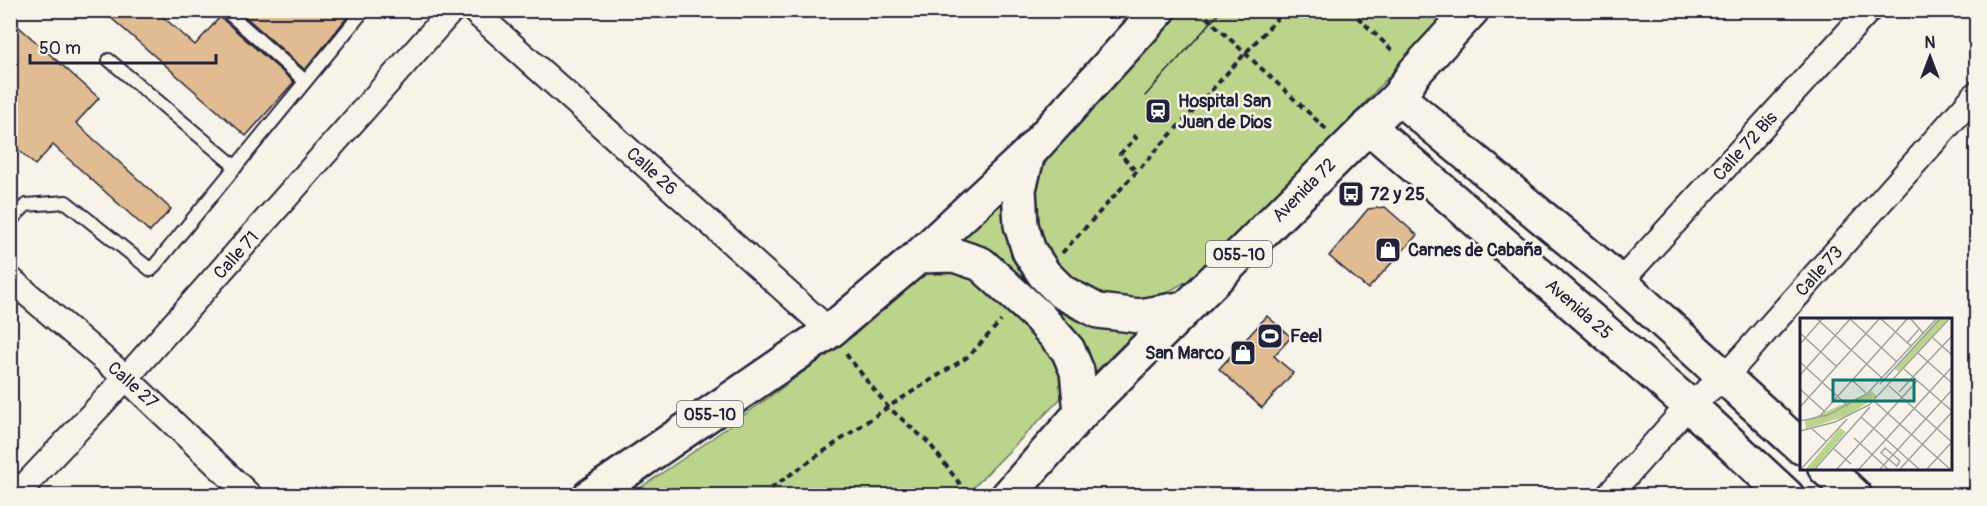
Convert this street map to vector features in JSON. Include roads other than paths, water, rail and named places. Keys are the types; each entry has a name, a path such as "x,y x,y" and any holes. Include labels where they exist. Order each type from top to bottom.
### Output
{"main road":[{"name":"055-10","path":"590,495 830,331 919,256 1028,154 1159,10"},
{"name":"Avenida 72","path":"1008,495 1081,413 1357,137 1472,10"},
{"path":"1406,85 1800,446"},
{"name":"Avenida 25","path":"1357,137 1689,405 1787,495"},
{"path":"1028,154 1018,189 1021,225 1029,251 1044,274 1062,292 1098,311 1140,316 1185,308"},
{"path":"919,256 954,255 981,264 1039,317 1068,350 1077,371 1081,413"},
{"path":"1827,470 1855,495"}],"street":[{"name":"Calle 71","path":"15,495 126,378 452,10"},
{"name":"Calle 26","path":"473,10 830,331"},
{"name":"Calle 72 Bis","path":"1620,282 1869,10"},
{"name":"Calle 73","path":"1608,495 1689,405 1724,378 1977,94"},
{"name":"Calle 27","path":"10,279 126,378 250,495"}],"lane":[{"path":"225,10 305,81"},
{"path":"10,221 26,205 66,202 151,270 364,10"},
{"path":"109,60 236,167"}],"tram line":[{"path":"1145,96 1222,10"}],"place":[{"name":"Hospital San Juan de Dios","path":"1158,111"},
{"name":"72 y 25","path":"1351,194"},
{"name":"Carnes de Cabaña","path":"1388,250"},
{"name":"Feel","path":"1270,336"},
{"name":"San Marco","path":"1243,353"}]}
